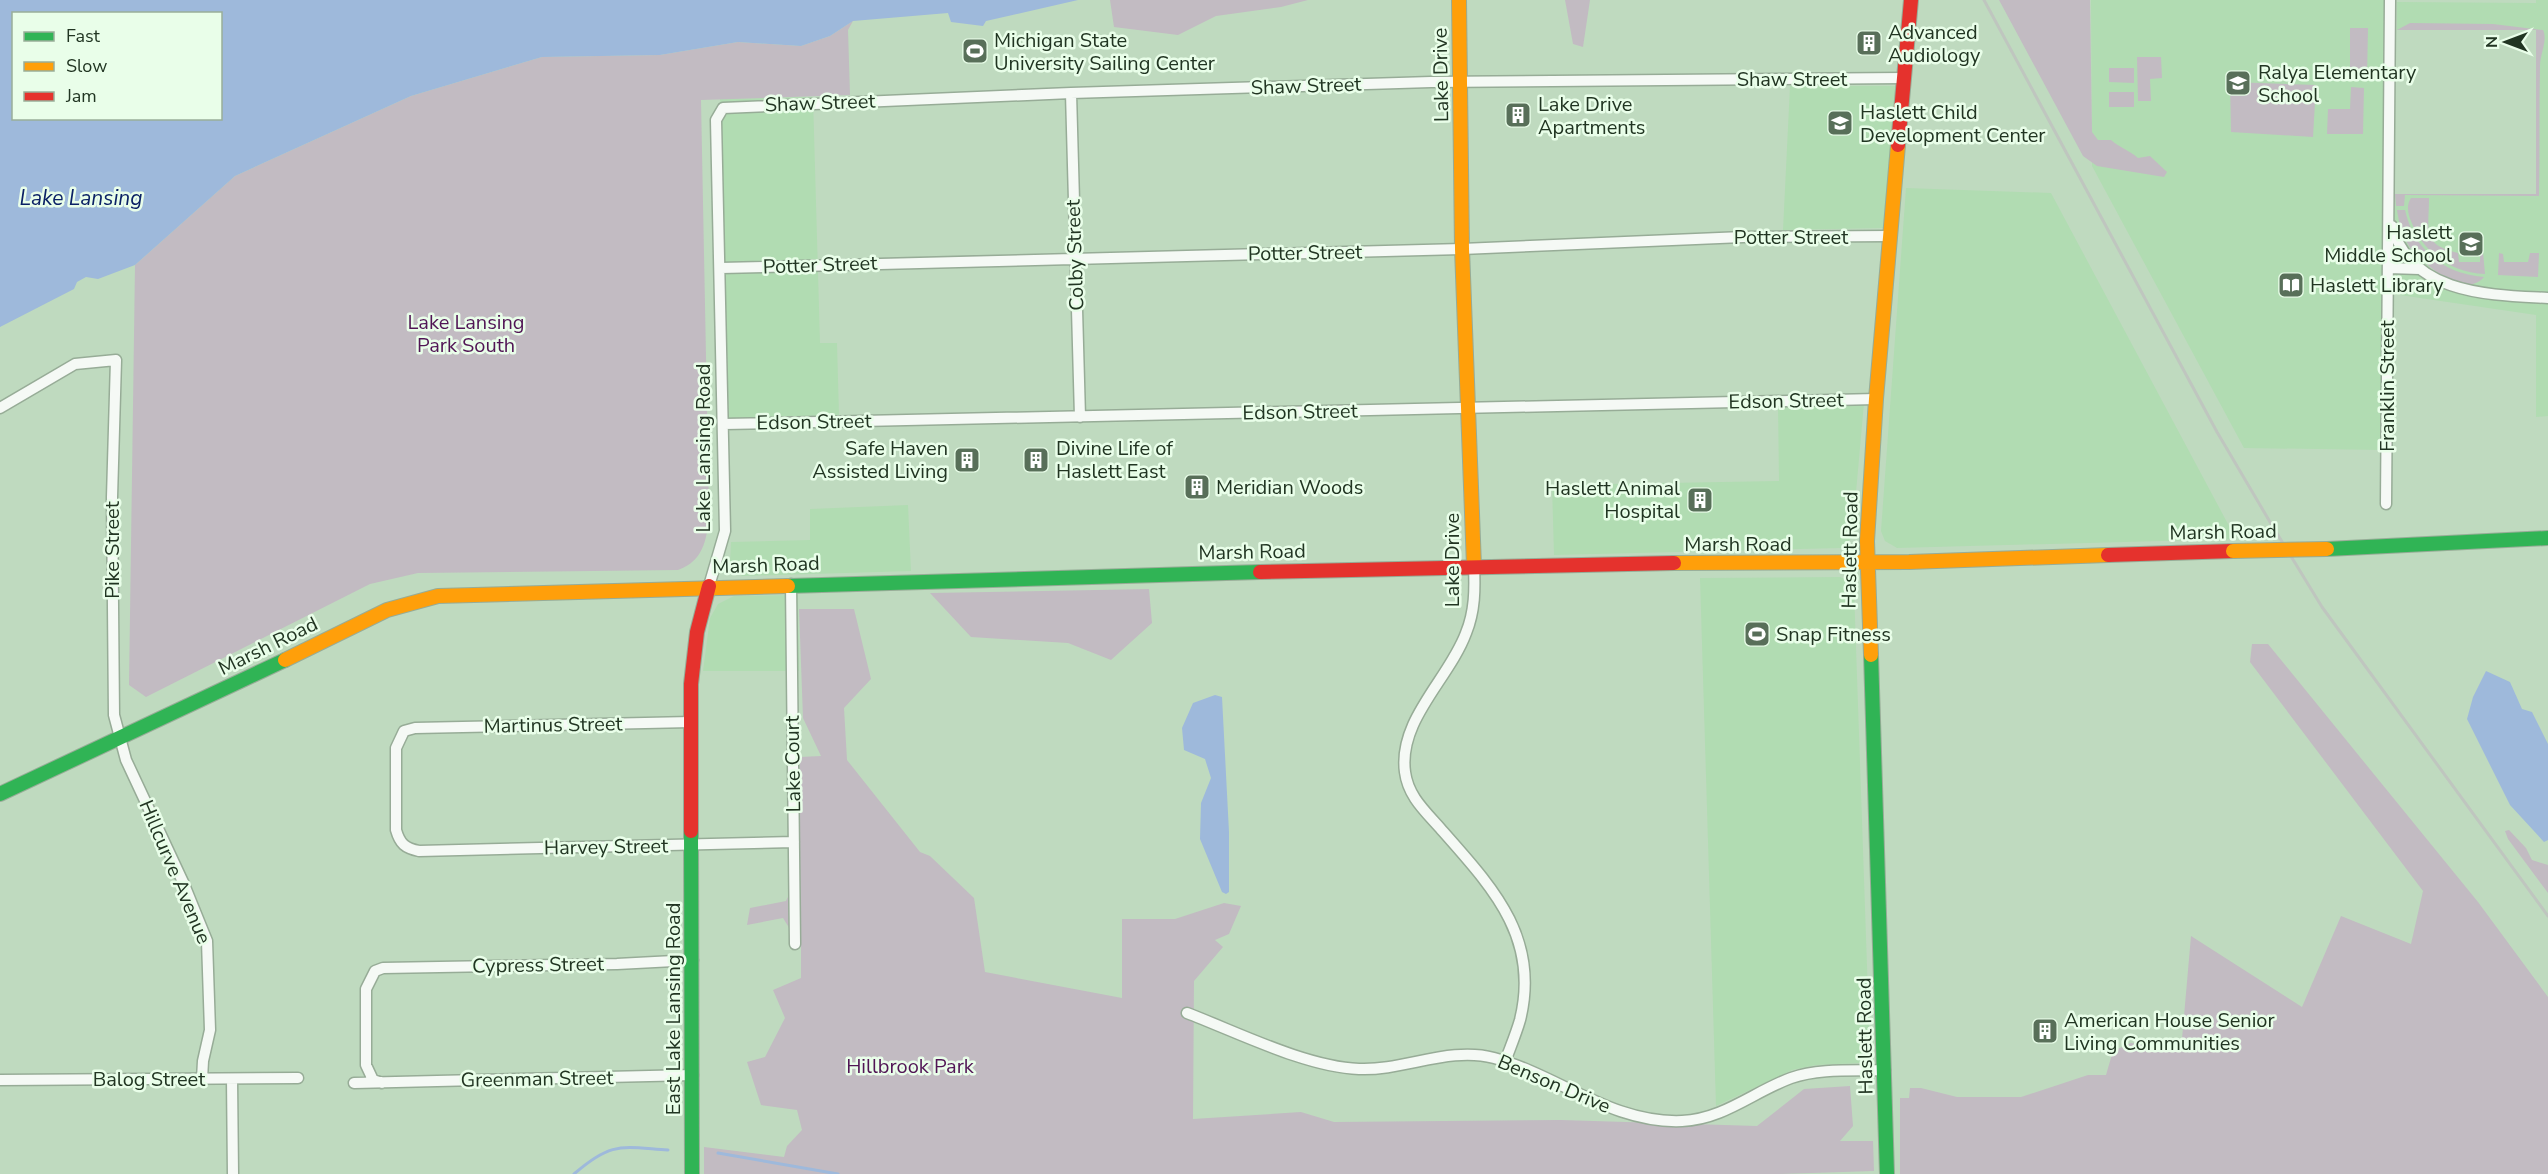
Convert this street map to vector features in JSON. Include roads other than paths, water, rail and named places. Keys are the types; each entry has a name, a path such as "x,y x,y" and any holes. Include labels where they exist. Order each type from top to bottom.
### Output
{"main road":[{"name":"Lake Drive","path":"1459,0 1462,249 1474,566"},
{"name":"Haslett Road","path":"1887,1174 1867,562 1876,399 1911,0"},
{"name":"Marsh Road","path":"0,794 121,739 387,610 413,601 450,595 1474,566 1867,562 2327,549 2548,538"},
{"name":"Lake Lansing Road","path":"692,844 691,722 694,650 709,586"},
{"name":"East Lake Lansing Road","path":"692,844 693,1174"}],"street":[{"name":"Franklin Street","path":"2386,504 2390,0"},
{"name":"Shaw Street","path":"716,120 719,111 727,107 1071,93 1460,81 1904,78"},
{"name":"Colby Street","path":"1071,93 1080,417"},
{"name":"Lake Lansing Road","path":"709,586 725,531 716,120"},
{"name":"Franklin Street","path":"2389,208 2397,242 2420,269 2437,280 2467,291 2548,298"},
{"name":"Potter Street","path":"721,268 1462,249 1663,239 1890,236"},
{"name":"Franklin Street","path":"2388,268 2420,269"},
{"name":"Pike Street","path":"0,408 75,364 116,360 112,660 113,708 121,739"},
{"name":"Edson Street","path":"724,424 1876,399"},
{"name":"Lake Drive","path":"1474,566 1474,602 1466,634 1409,735 1404,766 1411,794 1498,896 1518,937 1524,966 1524,994 1520,1021 1505,1062"},
{"name":"Lake Court","path":"791,584 795,944"},
{"name":"Martinus Street","path":"418,851 409,849 399,842 396,830 396,748 404,731 415,728 691,722"},
{"name":"Hillcurve Avenue","path":"121,739 126,760 188,893 207,941 210,1030 203,1061 202,1079"},
{"name":"Harvey Street","path":"418,851 794,842"},
{"name":"Cypress Street","path":"382,1083 373,1080 366,1065 366,989 375,971 383,968 693,960"},
{"name":"Benson Drive","path":"1187,1013 1321,1063 1347,1068 1384,1068 1462,1055 1485,1056 1505,1062 1618,1111 1653,1120 1700,1119 1722,1114 1773,1086 1810,1073 1885,1070"},
{"name":"Greenman Street","path":"354,1083 693,1075"},
{"name":"Balog Street","path":"0,1080 298,1078"},
{"path":"232,1079 233,1174"}],"water":[{"name":"Lake Lansing","path":"0,0 1078,0 986,21 983,26 951,22 948,13 853,21 830,36 801,46 738,42 660,55 542,57 411,96 235,176 135,265 98,279 86,277 77,282 74,289 0,327"},
{"path":"2486,671 2510,682 2522,709 2532,712 2548,744 2548,840 2544,842 2510,805 2467,719 2473,697"},
{"path":"1215,695 1222,697 1229,832 1229,892 1226,894 1222,892 1200,839 1201,803 1211,778 1205,759 1184,750 1182,728 1193,703"}],"waterway":[{"path":"574,1174 598,1156 618,1148 668,1150"},
{"path":"718,1153 838,1174"}],"railway":[{"path":"1984,0 2217,432 2322,607 2548,916"}],"place":[{"name":"Advanced Audiology","path":"1869,43"},
{"name":"Michigan State University Sailing Center","path":"975,51"},
{"name":"Ralya Elementary School","path":"2238,83"},
{"name":"Lake Drive Apartments","path":"1518,115"},
{"name":"Haslett Child Development Center","path":"1840,123"},
{"name":"Haslett Middle School","path":"2471,244"},
{"name":"Haslett Library","path":"2291,285"},
{"name":"Safe Haven Assisted Living","path":"967,460"},
{"name":"Divine Life of Haslett East","path":"1036,460"},
{"name":"Meridian Woods","path":"1197,487"},
{"name":"Haslett Animal Hospital","path":"1700,500"},
{"name":"Snap Fitness","path":"1757,634"},
{"name":"American House Senior Living Communities","path":"2045,1031"}],"park label":[{"name":"Lake Lansing Park South","path":"466,334"},
{"name":"Hillbrook Park","path":"910,1066"}]}
